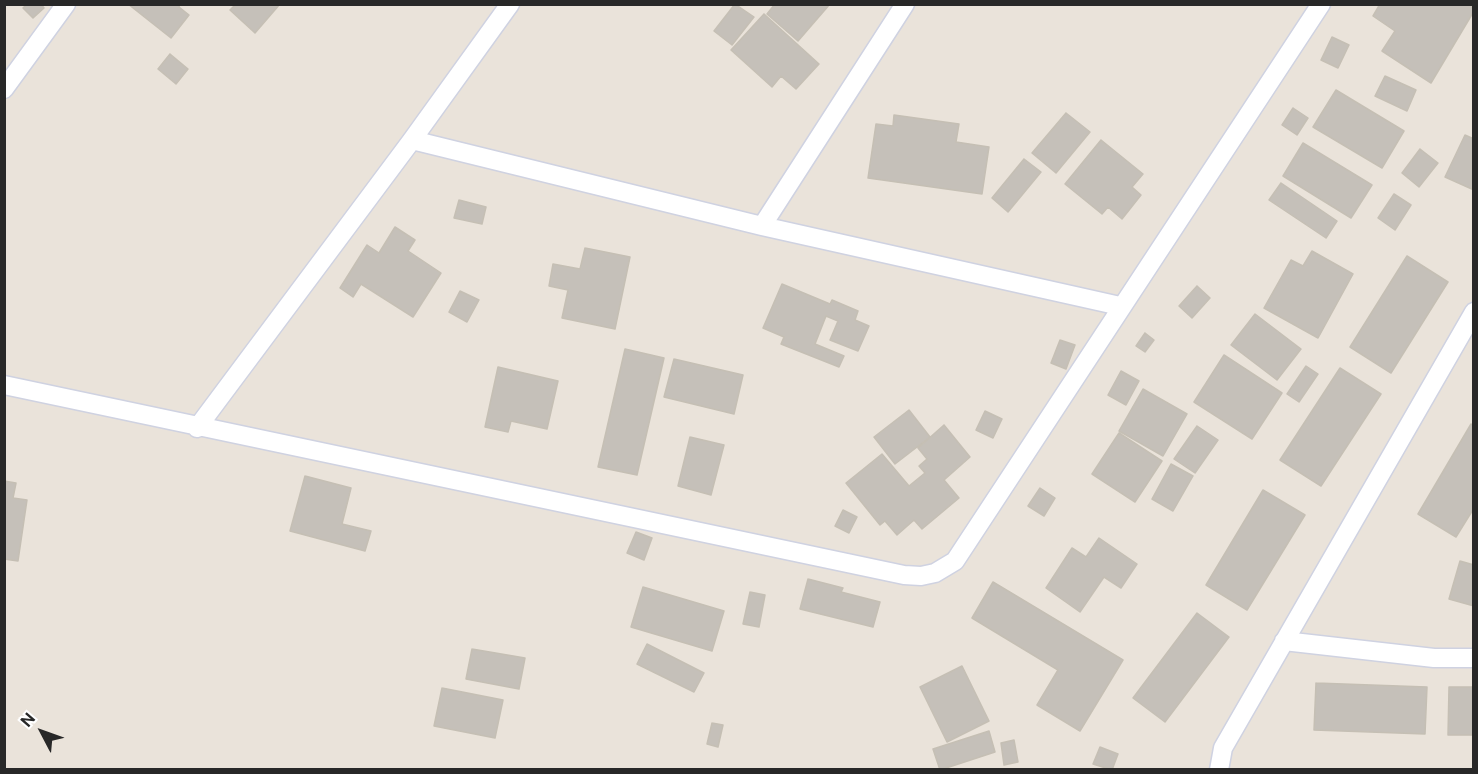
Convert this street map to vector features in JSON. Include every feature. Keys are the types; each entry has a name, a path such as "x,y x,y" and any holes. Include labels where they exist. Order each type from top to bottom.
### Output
{"street":[{"path":"4,89 66,4"},
{"path":"197,428 412,140 510,4"},
{"path":"762,226 905,4"},
{"path":"4,385 197,428 903,575 921,576 935,573 955,561 1120,306 1321,4"},
{"path":"412,140 762,226 1120,306"},
{"path":"1219,770 1223,748 1473,312"},
{"path":"1284,641 1434,658 1473,658"}],"building":[{"path":"27,4 41,4 44,8 33,18 23,8"},
{"path":"128,4 180,4 179,7 189,15 171,38"},
{"path":"236,4 280,4 255,33 230,10"},
{"path":"735,4 754,17 732,45 714,31"},
{"path":"775,4 830,4 798,41 767,14"},
{"path":"1380,4 1470,4 1474,11 1431,83 1382,51 1395,31 1373,16"},
{"path":"764,14 819,64 796,89 781,76 772,87 731,50"},
{"path":"1332,37 1349,45 1338,68 1321,60"},
{"path":"170,54 188,69 176,84 158,69"},
{"path":"1385,76 1416,90 1407,111 1375,96"},
{"path":"1336,90 1404,131 1382,168 1313,127"},
{"path":"1293,108 1308,118 1297,135 1282,125"},
{"path":"1066,113 1090,132 1056,173 1032,153"},
{"path":"894,115 959,124 956,142 989,147 982,194 868,178 876,124 893,126"},
{"path":"1465,135 1474,139 1474,190 1445,177"},
{"path":"1101,140 1143,174 1132,187 1141,195 1122,219 1108,207 1102,214 1065,184"},
{"path":"1303,143 1372,185 1351,218 1283,176"},
{"path":"1420,149 1438,163 1419,187 1402,173"},
{"path":"1024,159 1041,172 1008,212 992,198"},
{"path":"1281,183 1337,221 1326,238 1269,200"},
{"path":"1394,194 1411,205 1395,230 1378,218"},
{"path":"459,200 486,207 482,224 454,218"},
{"path":"395,227 415,240 408,251 441,273 413,317 361,284 353,297 340,288 367,245 379,253"},
{"path":"585,248 630,257 615,329 562,318 568,290 549,286 553,264 580,269"},
{"path":"1312,251 1353,274 1318,338 1264,308 1291,260 1303,266"},
{"path":"1407,256 1448,282 1391,373 1350,347"},
{"path":"782,284 830,304 832,300 858,311 855,320 869,326 858,351 830,340 838,321 826,316 815,344 844,356 839,367 781,344 784,337 763,328"},
{"path":"1197,286 1210,298 1192,318 1179,306"},
{"path":"460,291 479,300 467,322 449,312"},
{"path":"1255,314 1301,349 1277,380 1231,345"},
{"path":"1145,333 1154,340 1145,352 1136,346"},
{"path":"1060,340 1075,345 1066,369 1051,363"},
{"path":"625,349 664,358 637,475 598,467"},
{"path":"1224,355 1282,393 1252,439 1194,402"},
{"path":"674,359 743,375 734,414 664,397"},
{"path":"1306,366 1318,374 1299,402 1287,394"},
{"path":"498,367 558,381 547,429 511,421 508,432 485,427"},
{"path":"1340,368 1381,394 1321,486 1280,460"},
{"path":"1121,371 1139,381 1126,405 1108,395"},
{"path":"1143,389 1187,414 1163,456 1119,431"},
{"path":"909,410 930,437 895,464 874,437"},
{"path":"985,411 1002,419 993,438 976,430"},
{"path":"1471,424 1474,426 1474,508 1456,537 1418,514"},
{"path":"944,425 970,457 944,480 959,498 922,529 914,520 897,535 885,521 880,525 846,483 882,454 909,486 925,473 919,466 927,459 918,448"},
{"path":"1197,426 1218,440 1195,473 1174,459"},
{"path":"1119,433 1162,461 1135,502 1092,474"},
{"path":"690,437 724,445 711,495 678,486"},
{"path":"1171,464 1193,476 1173,511 1152,499"},
{"path":"305,476 351,488 342,524 371,531 365,551 290,531"},
{"path":"4,481 16,483 13,498 27,500 18,561 4,559"},
{"path":"1040,488 1055,498 1044,516 1028,506"},
{"path":"1263,490 1305,515 1247,610 1206,585"},
{"path":"843,510 857,517 849,533 835,526"},
{"path":"636,532 652,538 644,560 627,553"},
{"path":"1099,538 1137,564 1121,588 1104,577 1080,612 1046,588 1072,548 1086,557"},
{"path":"1460,561 1474,565 1474,606 1449,599"},
{"path":"808,579 843,588 841,592 880,602 873,627 800,609"},
{"path":"993,582 1123,660 1080,731 1037,705 1058,670 972,618"},
{"path":"643,587 724,611 712,651 631,627"},
{"path":"750,592 765,595 759,627 743,624"},
{"path":"1197,613 1229,637 1165,722 1133,698"},
{"path":"647,644 704,673 694,692 637,664"},
{"path":"472,649 525,658 519,689 466,679"},
{"path":"962,666 989,721 947,742 920,687"},
{"path":"1316,683 1427,687 1425,734 1314,730"},
{"path":"1449,687 1474,687 1474,735 1448,735"},
{"path":"442,688 503,700 495,738 434,726"},
{"path":"712,723 723,725 718,747 707,744"},
{"path":"989,731 995,752 940,770 933,749"},
{"path":"1014,740 1018,762 1004,765 1001,743"},
{"path":"1100,747 1118,754 1112,770 1093,764"}]}
